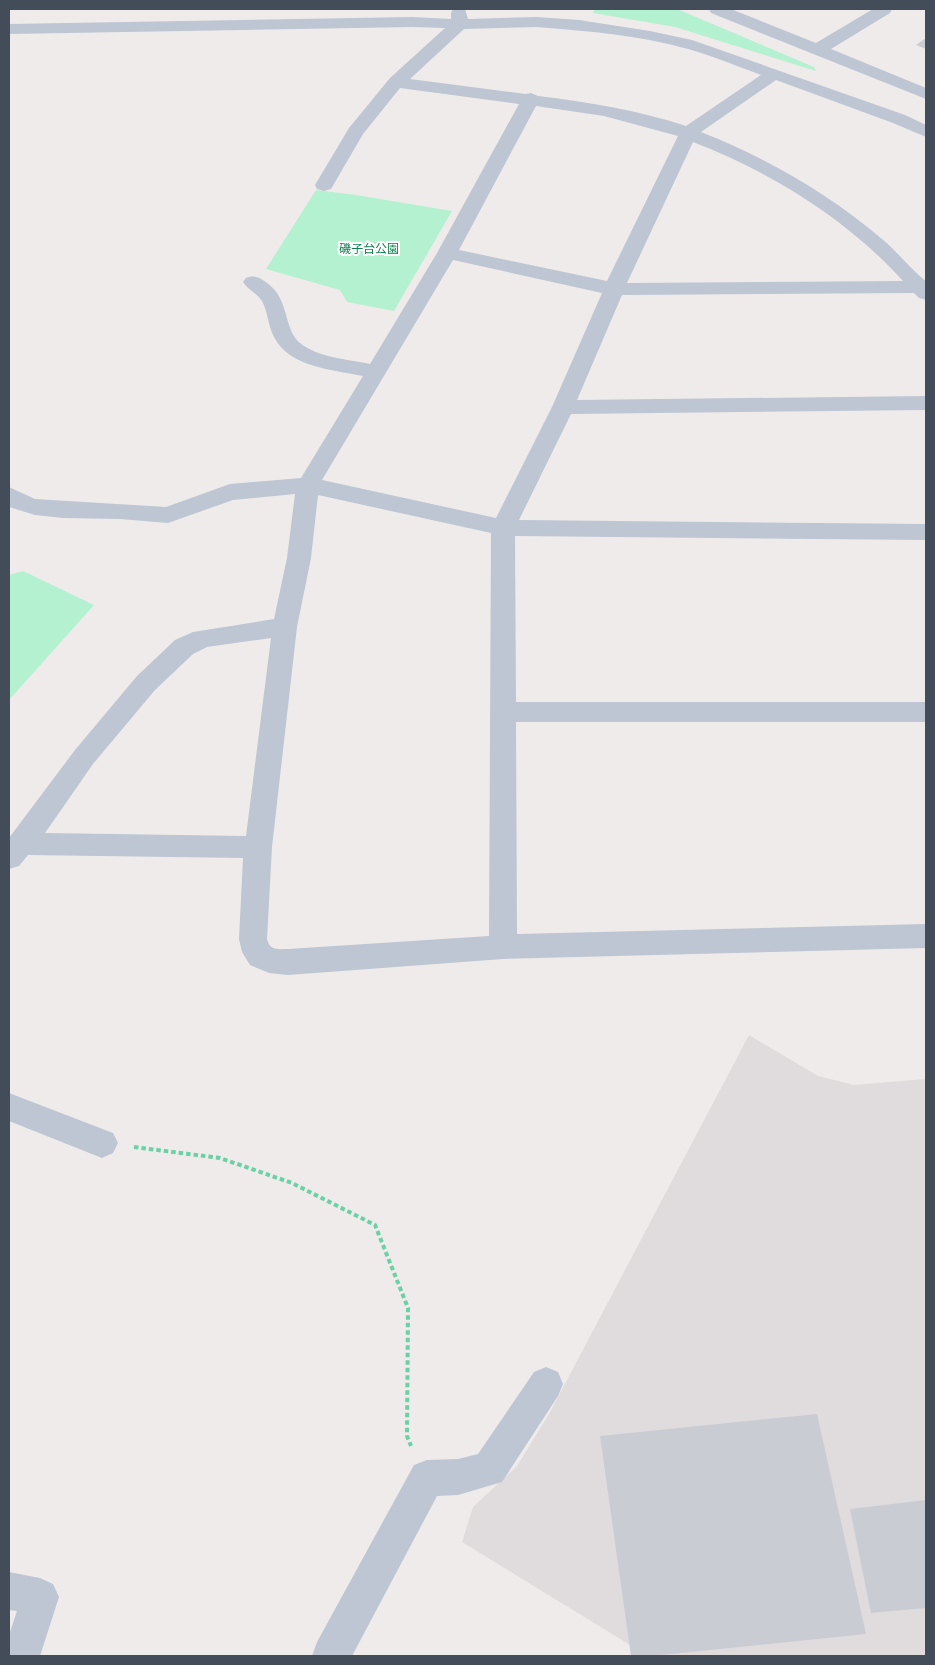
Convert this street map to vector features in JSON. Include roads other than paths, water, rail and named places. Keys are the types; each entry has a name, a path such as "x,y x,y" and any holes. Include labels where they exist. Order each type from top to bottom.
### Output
{"street":[{"path":"717,9 926,94"},
{"path":"818,50 884,9"},
{"path":"324,185 355,132 396,82 460,16"},
{"path":"9,29 284,17 412,22 460,16 614,30 692,45 899,119 926,132"},
{"path":"503,947 503,528 563,407 614,289 688,133 774,74"},
{"path":"396,82 531,98 623,114 688,133 755,164 820,199 904,268 924,290"},
{"path":"531,98 447,253 308,485 298,558 285,627 258,847 253,939 255,951 263,959 288,962 503,947 926,936"},
{"path":"447,253 614,289 924,290"},
{"path":"253,282 267,293 276,305 282,330 291,346 308,357 377,372"},
{"path":"563,407 926,403"},
{"path":"9,495 18,502 35,507 168,515 230,492 308,485 503,528 926,532"},
{"path":"15,851 84,757 146,683 184,647 202,638 285,627"},
{"path":"502,712 926,712"},
{"path":"15,851 258,847"},
{"path":"9,1107 102,1142"},
{"path":"331,1656 428,1478 458,1477 489,1469 546,1384"},
{"path":"9,1591 40,1597 21,1656"}],"park label":[{"name":"磯子台公園","path":"369,249"}]}
